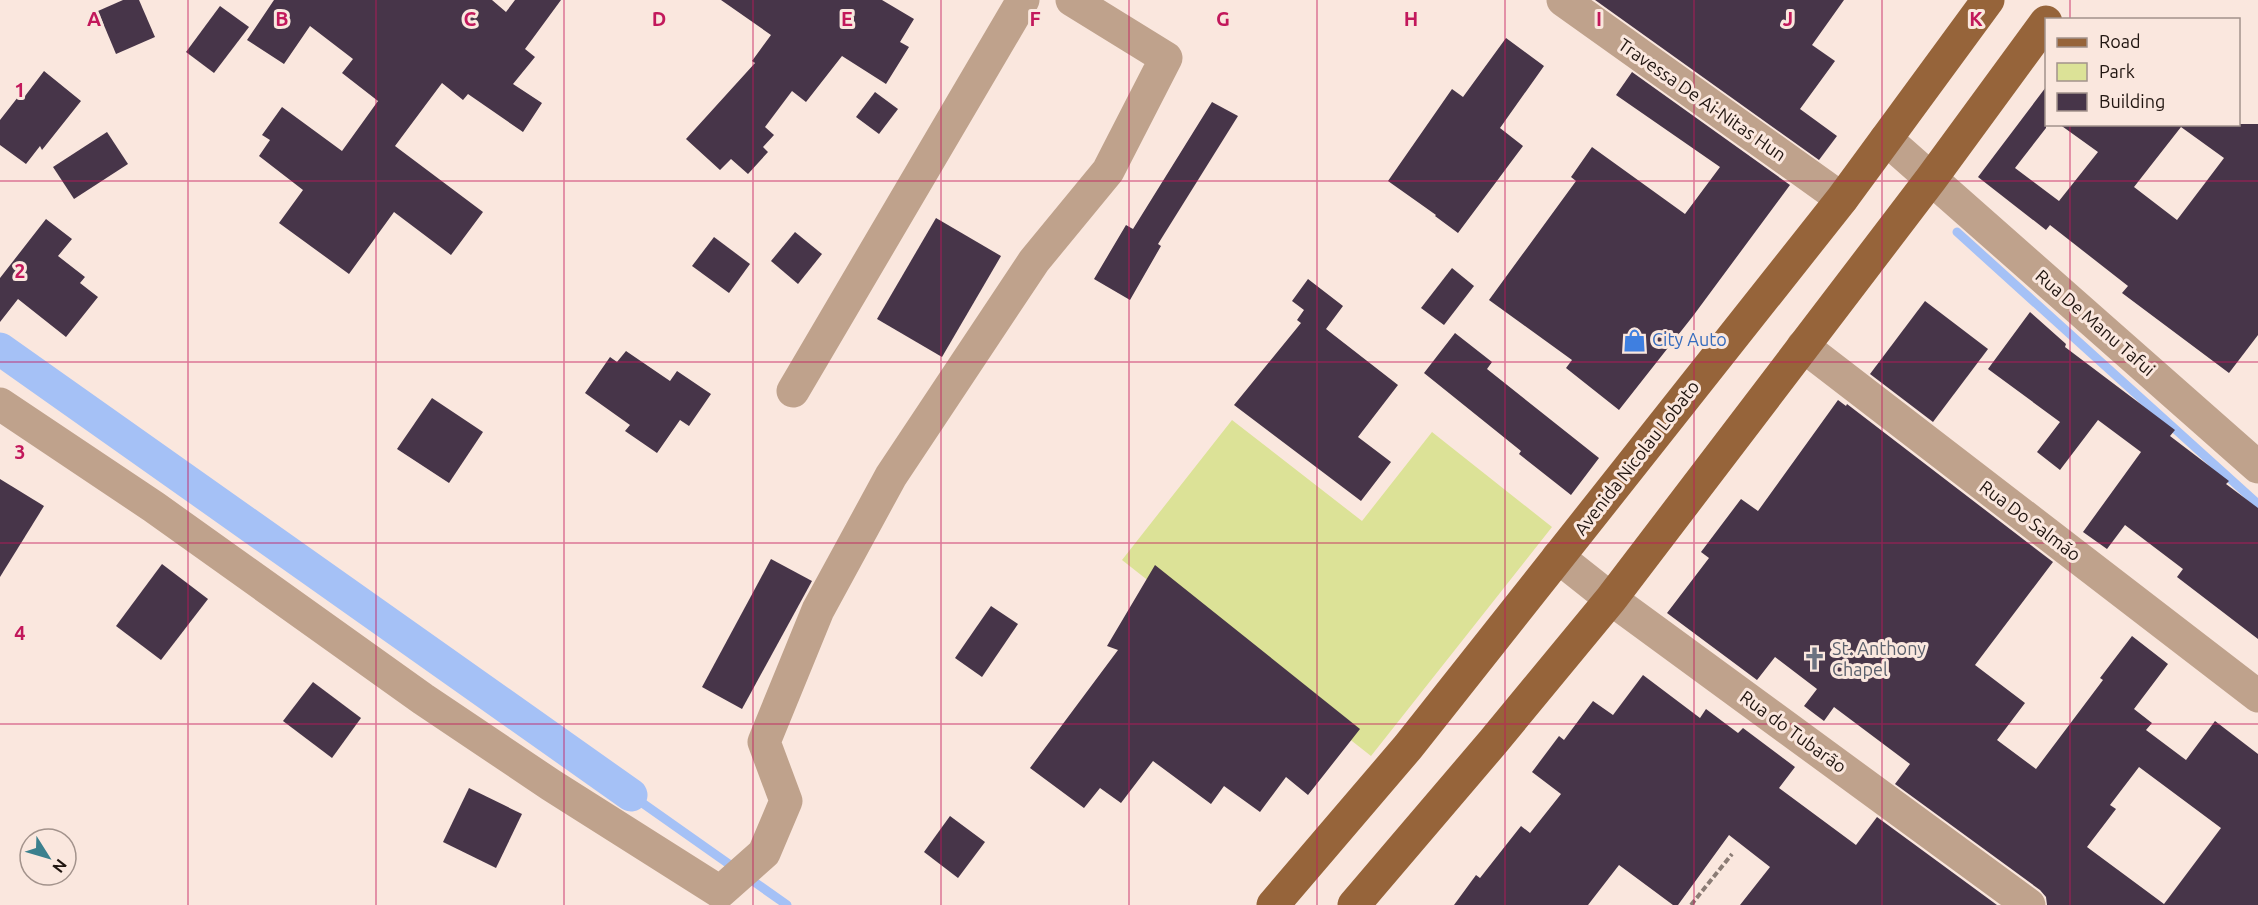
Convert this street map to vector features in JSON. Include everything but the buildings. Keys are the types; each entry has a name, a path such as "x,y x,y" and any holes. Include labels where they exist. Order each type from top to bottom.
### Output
{"main road":[{"name":"Avenida Nicolau Lobato","path":"1273,905 1408,747 1842,199 1988,0"},
{"path":"2049,18 2063,0"},
{"path":"1354,905 1493,742 1611,598 1931,179 2045,24"}],"street":[{"path":"793,391 1023,0"},
{"path":"0,404 154,507 423,699 551,785 720,892 764,853 786,801 764,742 818,610 897,466 1034,261 1108,171 1166,58 1072,0"},
{"name":"Travessa De Ai-Nitas Hun","path":"1563,0 1842,199"},
{"name":"Rua De Manu Tafui","path":"1886,139 2254,454"},
{"name":"Rua Do Salmão","path":"1803,346 2258,696"},
{"name":"Rua do Tubarão","path":"1558,557 2029,905"}],"path":[{"path":"1691,905 1732,854"}],"green space":[{"path":"1232,420 1362,521 1432,432 1552,527 1371,756 1122,560"}],"waterway":[{"path":"1957,232 2258,504"},
{"path":"0,349 631,795"},
{"path":"631,795 787,905"}],"place":[{"name":"City Auto","path":"1634,340"},
{"name":"St. Anthony Chapel","path":"1814,659"}]}
